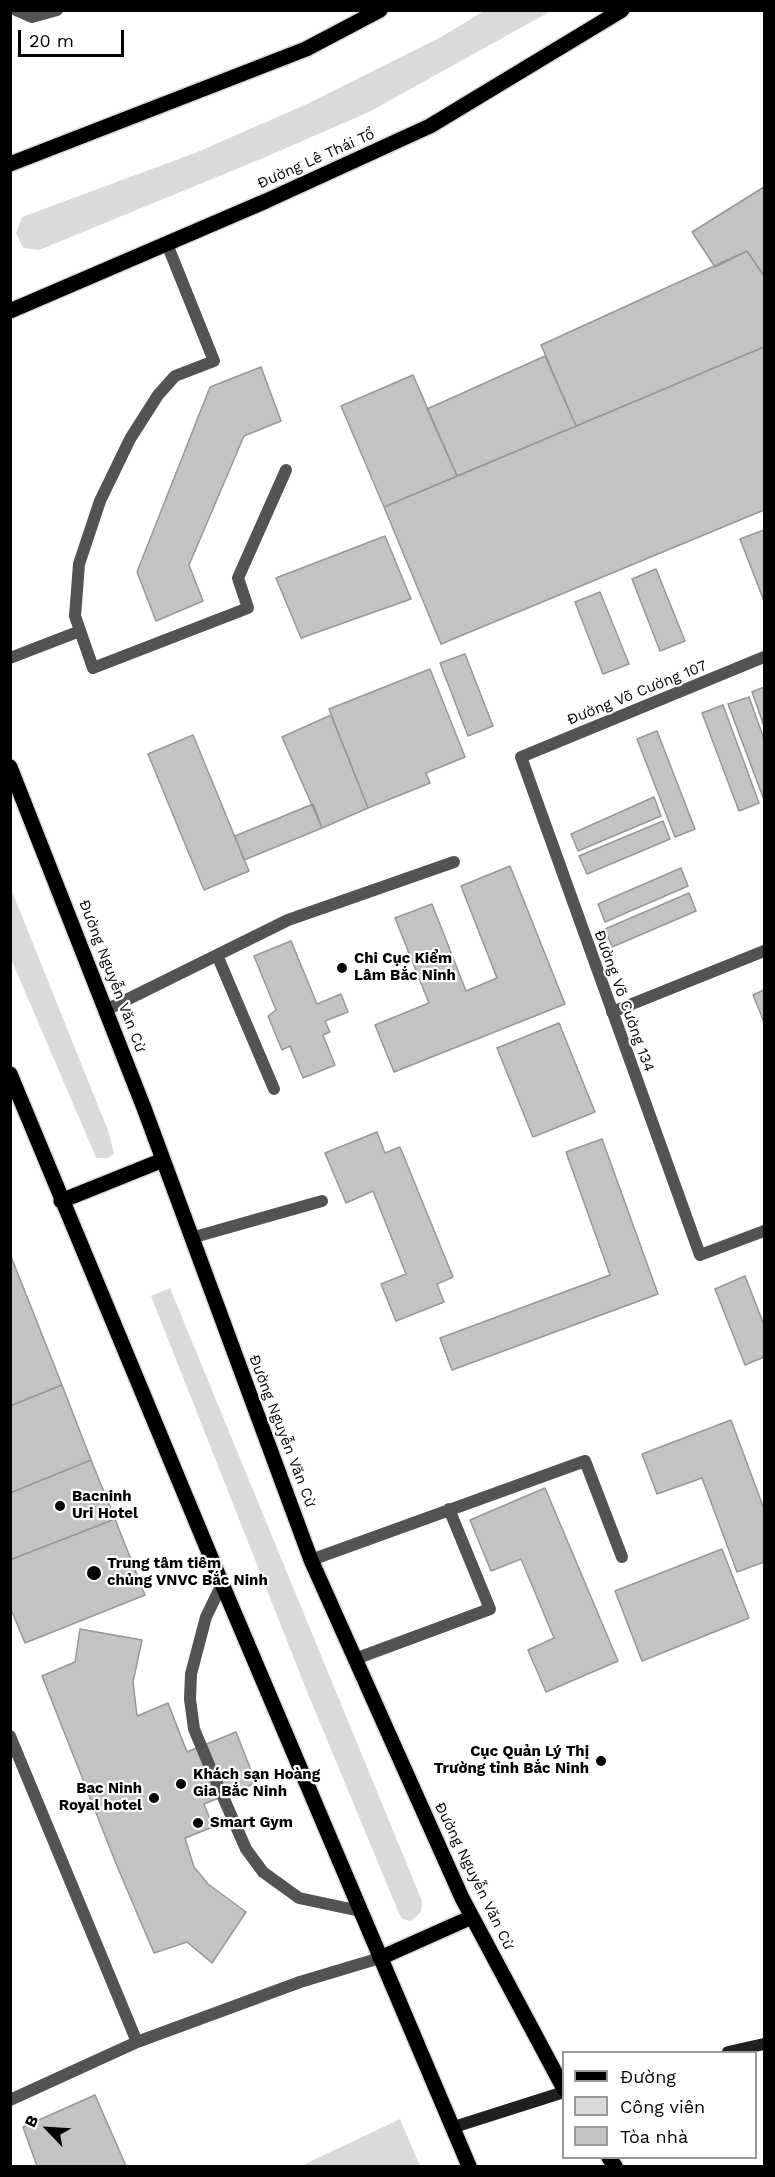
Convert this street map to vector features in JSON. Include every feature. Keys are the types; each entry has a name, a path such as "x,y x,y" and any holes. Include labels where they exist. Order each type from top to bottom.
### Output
{"main road":[{"name":"Đường Lê Thái Tổ","path":"10,311 167,244 430,126 622,10"},
{"path":"10,164 306,49 374,12"},
{"name":"Đường Nguyễn Văn Cừ","path":"10,768 106,1010 311,1560 472,1917 562,2086"},
{"path":"10,1074 61,1201 469,2166"},
{"path":"61,1201 163,1160"},
{"path":"380,1958 472,1917"}],"street":[{"path":"16,10 32,17 57,10"},
{"path":"167,244 214,361 175,376 158,395 130,439 100,501 80,564 75,616 93,668 248,608 238,578 286,470"},
{"path":"10,658 80,632"},
{"name":"Đường Võ Cường 107","path":"522,757 765,657"},
{"name":"Đường Võ Cường 134","path":"522,757 700,1255 765,1230"},
{"path":"106,1010 288,920 454,862"},
{"path":"612,1012 765,951"},
{"path":"217,955 274,1089"},
{"path":"191,1238 322,1201"},
{"path":"311,1560 585,1461 622,1557"},
{"path":"355,1659 490,1609 449,1509"},
{"path":"222,1584 206,1617 191,1674 190,1699 194,1729 212,1772 246,1849 263,1872 299,1898 360,1911"},
{"path":"10,1736 137,2042"},
{"path":"10,2100 137,2042 300,1982 380,1958"},
{"path":"733,2051 765,2044"},
{"path":"454,2127 562,2091"}],"green space":[{"path":"484,11 551,11 369,112 39,250 23,248 16,233 22,217 195,153 305,105 441,37"},
{"path":"11,889 109,1133 114,1154 108,1158 96,1158 11,959"},
{"path":"170,1288 422,1901 421,1912 411,1921 402,1919 398,1911 306,1689 151,1296"},
{"path":"400,2119 420,2166 301,2166"}],"building":[{"path":"764,187 764,276 747,251 715,267 692,232"},
{"path":"747,251 764,276 764,347 576,426 541,345"},
{"path":"764,347 764,510 441,644 384,507"},
{"path":"545,356 576,426 457,476 427,409"},
{"path":"261,367 281,421 244,436 189,565 203,601 156,621 137,572 210,387"},
{"path":"413,375 457,476 384,507 341,406"},
{"path":"764,530 764,601 740,539"},
{"path":"385,536 411,599 301,638 276,578"},
{"path":"656,569 685,641 660,651 632,579"},
{"path":"600,592 629,664 603,674 575,602"},
{"path":"465,654 493,726 468,736 440,663"},
{"path":"430,669 465,757 426,773 430,783 368,808 329,709"},
{"path":"764,687 764,726 752,692"},
{"path":"749,697 764,739 764,800 728,704"},
{"path":"723,705 759,803 739,811 702,713"},
{"path":"331,715 368,808 322,828 282,737"},
{"path":"657,731 695,829 675,837 637,739"},
{"path":"193,735 249,871 204,890 148,754"},
{"path":"654,797 661,816 578,851 571,834"},
{"path":"313,804 322,828 244,860 235,836"},
{"path":"663,821 670,839 587,874 579,856"},
{"path":"510,866 565,1004 394,1072 375,1025 429,1003 395,918 432,904 466,991 497,978 461,886"},
{"path":"681,868 688,886 605,922 598,904"},
{"path":"689,893 696,911 612,947 605,929"},
{"path":"291,941 317,1004 341,994 348,1012 325,1021 330,1032 323,1035 335,1065 303,1078 290,1046 282,1050 268,1016 276,1010 254,956"},
{"path":"764,990 764,1022 753,995"},
{"path":"559,1023 595,1112 533,1137 497,1048"},
{"path":"377,1132 385,1153 400,1147 453,1277 437,1284 444,1302 396,1321 381,1284 406,1274 373,1191 346,1203 325,1153"},
{"path":"602,1139 658,1294 452,1370 440,1338 610,1275 566,1152"},
{"path":"10,1254 62,1385 10,1406"},
{"path":"745,1276 764,1325 764,1357 745,1365 715,1289"},
{"path":"62,1385 91,1460 10,1493 10,1406"},
{"path":"731,1420 764,1509 764,1562 737,1572 702,1478 657,1494 642,1454"},
{"name":"Bacninh Uri Hotel","path":"91,1460 115,1519 10,1560 10,1493"},
{"path":"545,1488 618,1661 546,1692 528,1650 554,1638 521,1559 491,1571 470,1520"},
{"name":"Trung tâm tiêm chủng VNVC Bắc Ninh","path":"115,1519 145,1595 25,1643 10,1607 10,1560"},
{"path":"722,1549 749,1618 642,1661 615,1591"},
{"name":"Bac Ninh Royal hotel","path":"80,1629 142,1640 133,1682 137,1716 168,1703 187,1752 236,1732 256,1783 204,1804 213,1827 185,1838 194,1867 208,1884 246,1912 212,1963 187,1942 154,1953 117,1866 42,1676 75,1662"},
{"path":"95,2095 126,2166 37,2166 23,2127"}],"place":[{"name":"Chi Cục Kiểm Lâm Bắc Ninh","path":"342,968"},
{"name":"Bacninh Uri Hotel","path":"60,1506"},
{"name":"Trung tâm tiêm chủng VNVC Bắc Ninh","path":"94,1573"},
{"name":"Cục Quản Lý Thị Trường tỉnh Bắc Ninh","path":"601,1761"},
{"name":"Khách sạn Hoàng Gia Bắc Ninh","path":"181,1784"},
{"name":"Bac Ninh Royal hotel","path":"154,1798"},
{"name":"Smart Gym","path":"198,1823"}]}
